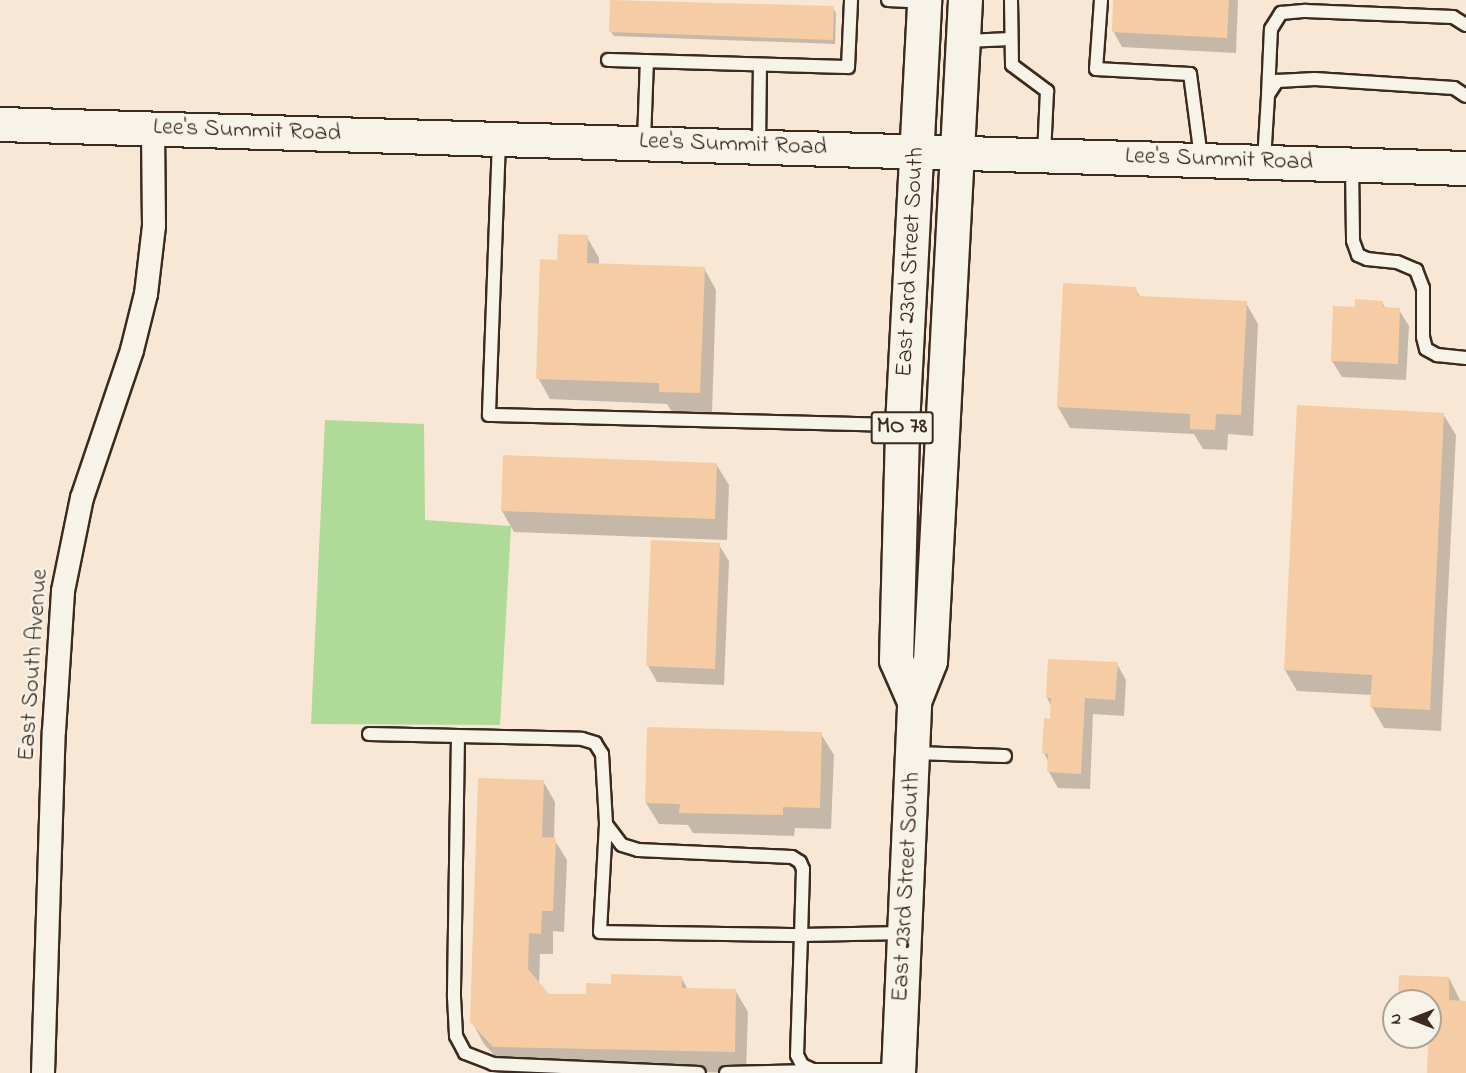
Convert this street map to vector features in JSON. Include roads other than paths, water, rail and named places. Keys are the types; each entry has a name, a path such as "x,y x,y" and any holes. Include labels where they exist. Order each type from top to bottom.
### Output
{"main road":[{"name":"East 23rd Street South","path":"898,1072 914,701 930,661 965,0"},
{"name":"East 23rd Street South","path":"914,701 896,660 902,425 924,1"},
{"name":"Lee's Summit Road","path":"0,124 1466,168"}],"street":[{"name":"East South Avenue","path":"43,1073 54,731 63,591 82,498 132,350 146,294 154,226 153,129"}],"lane":[{"path":"608,60 848,67 851,0"},
{"path":"888,0 924,1"},
{"path":"1011,0 1012,65 1047,91 1044,154"},
{"path":"1101,0 1096,69 1190,74 1201,159"},
{"path":"1264,161 1271,29 1281,13 1305,11 1453,17 1466,25"},
{"path":"962,41 1011,39"},
{"path":"644,143 647,61"},
{"path":"759,146 760,65"},
{"path":"1268,95 1277,81 1315,79 1454,88 1466,96"},
{"path":"499,139 489,415 902,425"},
{"path":"1352,164 1353,241 1358,255 1367,259 1397,262 1416,270 1423,288 1423,337 1426,349 1437,355 1466,358"},
{"path":"369,734 582,739 595,743 602,754 606,824 600,932 801,935 905,933"},
{"path":"458,736 454,997 456,1036 465,1053 493,1064 699,1073"},
{"path":"913,753 1005,756"},
{"path":"606,824 622,845 638,850 792,857 800,862 803,869 797,1055 802,1065 813,1071"},
{"path":"726,1073 898,1072"}]}
